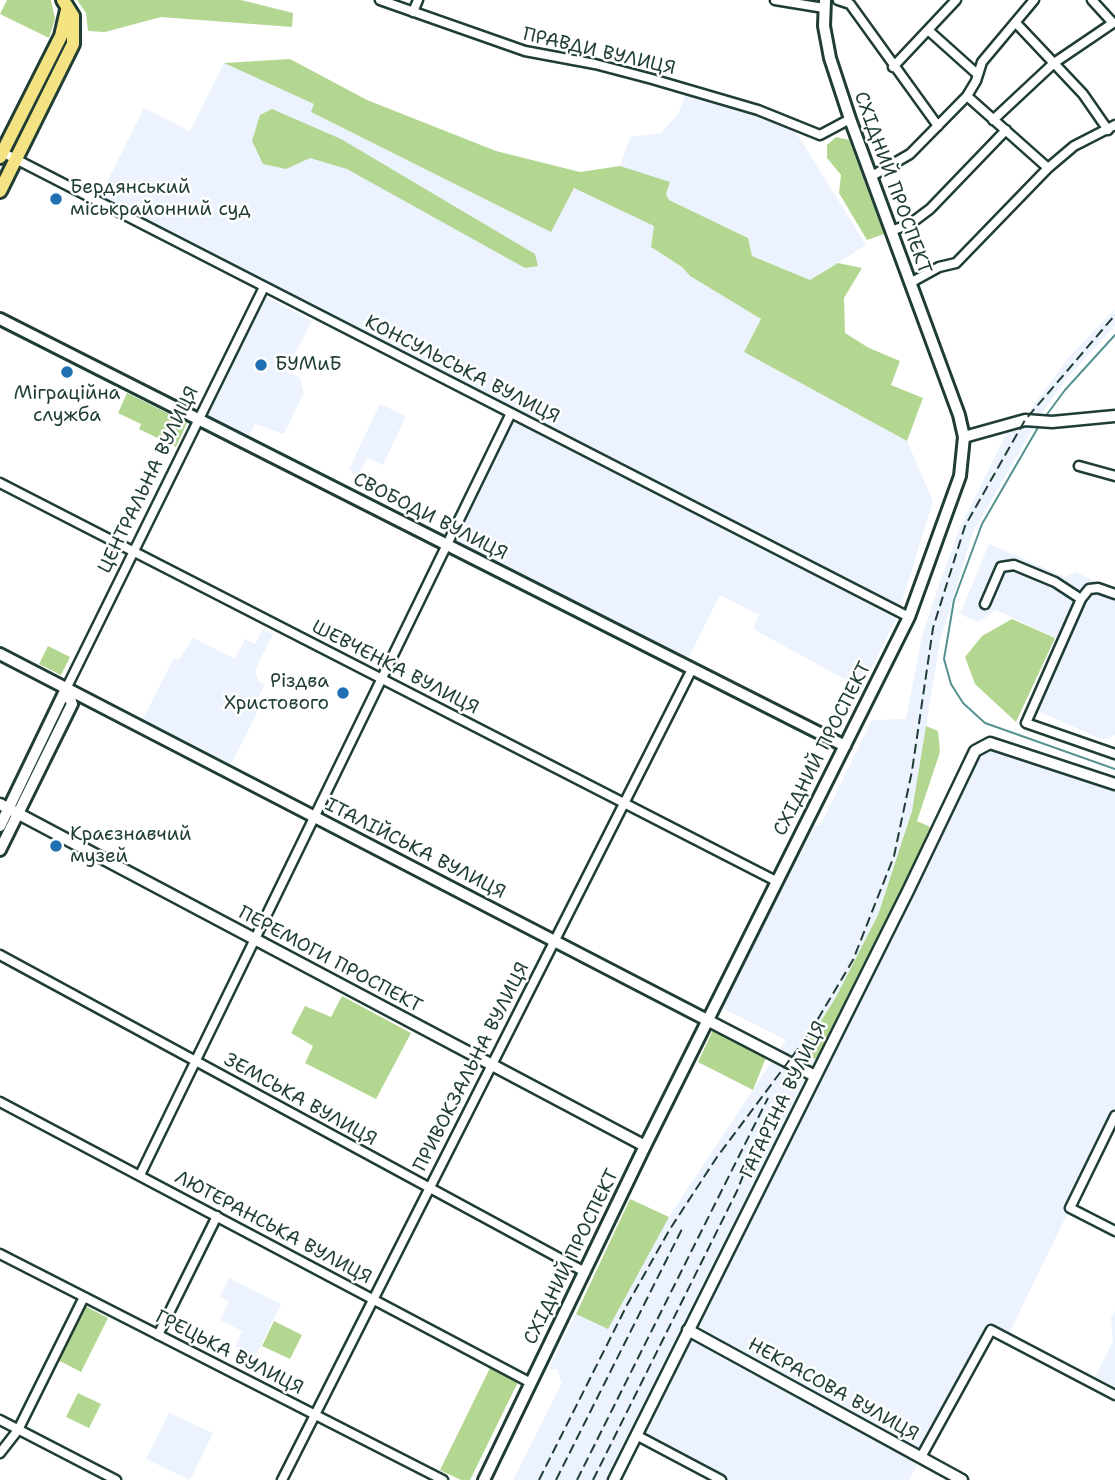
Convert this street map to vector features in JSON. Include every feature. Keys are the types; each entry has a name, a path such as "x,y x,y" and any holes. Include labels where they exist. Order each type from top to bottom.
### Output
{"main road":[{"path":"1,154 67,22 65,3"},
{"path":"0,191 73,44 75,28 65,3"},
{"name":"СХІДНИЙ ПРОСПЕКТ","path":"484,1480 707,1020 909,617 960,476 964,437 830,58 825,4"},
{"name":"СВОБОДИ ВУЛИЦЯ","path":"0,319 845,746"},
{"name":"ІТАЛІЙСЬКА ВУЛИЦЯ","path":"0,654 707,1020"},
{"name":"ЦЕНТРАЛЬНА ВУЛИЦЯ","path":"0,826 66,689"},
{"name":"ЦЕНТРАЛЬНА ВУЛИЦЯ","path":"0,850 9,809"}],"street":[{"name":"ПРАВДИ ВУЛИЦЯ","path":"380,0 525,51 595,64 758,110 820,135 850,119"},
{"path":"413,12 418,0"},
{"path":"775,0 825,4"},
{"path":"838,0 849,4 938,126"},
{"path":"893,67 956,0"},
{"path":"873,176 910,154 967,96 976,81 976,74 1034,0"},
{"path":"993,120 1054,63 1113,23 1092,0"},
{"path":"910,283 939,267 956,263 1048,168 1074,146 1112,128 1016,23"},
{"path":"928,30 976,74"},
{"path":"967,96 1048,168"},
{"path":"891,231 910,224 930,209 1006,130"},
{"name":"КОНСУЛЬСЬКА ВУЛИЦЯ","path":"1,154 16,159 909,617"},
{"name":"ЦЕНТРАЛЬНА ВУЛИЦЯ","path":"66,689 264,287"},
{"path":"140,1175 510,413"},
{"path":"964,437 1030,420 1052,422 1115,416"},
{"path":"1079,466 1115,476"},
{"name":"ШЕВЧЕНКА ВУЛИЦЯ","path":"0,484 776,881"},
{"path":"985,604 1001,567 1014,565 1055,582 1081,599"},
{"path":"1115,594 1098,588 1089,589 1081,599 1026,723 1115,754"},
{"name":"ПРИВОКЗАЛЬНА ВУЛИЦЯ","path":"282,1480 692,669"},
{"name":"ГАГАРІНА ВУЛИЦЯ","path":"614,1480 975,751 990,743 1115,784"},
{"name":"ПЕРЕМОГИ ПРОСПЕКТ","path":"9,809 645,1146"},
{"name":"ЗЕМСЬКА ВУЛИЦЯ","path":"0,955 584,1272"},
{"name":"ІТАЛІЙСЬКА ВУЛИЦЯ","path":"707,1020 815,1076"},
{"name":"ЛЮТЕРАНСЬКА ВУЛИЦЯ","path":"0,1102 531,1383"},
{"path":"1115,1116 1070,1208 1115,1231"},
{"path":"158,1335 218,1216"},
{"name":"ГРЕЦЬКА ВУЛИЦЯ","path":"0,1254 443,1480"},
{"path":"0,1453 18,1430 84,1297"},
{"name":"НЕКРАСОВА ВУЛИЦЯ","path":"688,1330 962,1480"},
{"path":"921,1457 991,1330 1115,1395"},
{"path":"0,1420 116,1480"},
{"path":"636,1434 721,1480"}],"shaded area":[{"path":"224,63 315,104 311,112 551,231 574,188 655,226 651,247 682,267 690,276 761,319 744,352 907,441 933,501 898,615 861,688 753,629 759,615 720,595 687,661 449,543 513,411 100,196 144,108 190,131"},
{"path":"687,92 765,115 797,134 866,245 810,280 752,256 748,238 669,200 666,194 670,183 620,166 630,137 661,133 678,114"},
{"name":"БУМиБ","path":"266,297 312,321 286,371 300,378 304,393 284,434 255,424 249,436 208,416"},
{"path":"1115,309 1115,326 1067,378 1042,413 973,532 940,641 912,811 878,915 836,997 800,1053 819,1060 610,1480 513,1480 562,1383 557,1369 550,1370 550,1366 576,1314 608,1328 659,1232 786,1040 722,1008 815,825 820,826 872,720 906,719 922,636 933,602 958,532 1008,430 1016,430 1068,358"},
{"path":"380,404 406,416 383,465 367,458 359,474 349,469"},
{"path":"989,544 1065,577 1076,572 1115,591 1115,735 1103,740 1038,711 1067,643 996,610 978,622 960,614"},
{"path":"263,629 273,634 255,670 259,682 265,685 254,706 259,709 231,764 143,719 174,658 179,660 193,638 235,659 245,639 255,644"},
{"path":"990,745 1115,787 1115,1115 1007,1338 991,1330 909,1480 722,1480 639,1436 979,751"},
{"path":"229,1278 281,1304 255,1357 235,1347 242,1331 220,1320 229,1302 220,1297"},
{"path":"1115,1311 1115,1388 1095,1377 1113,1341 1111,1318"},
{"path":"169,1413 213,1433 190,1480 146,1459"}],"green space":[{"path":"7,0 51,0 55,19 49,38 0,14"},
{"path":"77,0 241,0 293,13 292,27 161,17 105,32 88,31 86,13"},
{"path":"290,59 367,100 496,151 580,172 620,166 670,182 666,194 669,200 748,238 752,256 810,280 838,263 862,268 844,298 845,333 869,348 900,361 891,385 923,398 907,441 744,352 761,319 690,276 682,267 651,247 654,226 574,188 551,232 311,112 314,104 224,63"},
{"path":"272,109 341,139 535,254 538,266 525,268 347,169 310,158 286,169 263,164 252,141 260,115"},
{"path":"836,137 849,140 884,234 867,240 839,193 841,175 827,158 827,145"},
{"path":"127,393 187,423 176,447 139,429 141,424 118,413"},
{"path":"1012,619 1055,638 1016,722 975,684 965,657 982,636"},
{"path":"48,646 70,657 61,675 39,664"},
{"path":"926,726 938,731 940,752 917,821 930,827 819,1060 800,1054 836,997 878,915 912,811"},
{"path":"342,996 411,1033 376,1099 305,1063 313,1046 291,1033 305,1006 331,1017"},
{"path":"714,1028 767,1055 753,1090 698,1062"},
{"path":"630,1199 669,1217 608,1329 576,1314"},
{"path":"85,1306 108,1318 81,1372 58,1360"},
{"path":"274,1321 302,1335 290,1359 262,1346"},
{"path":"491,1366 519,1380 470,1480 461,1480 440,1470"},
{"path":"78,1393 101,1404 89,1428 66,1417"}],"waterway":[{"path":"1045,417 1065,390 1115,335"},
{"path":"1040,424 982,524 954,600 944,659 951,684 963,703 985,723 1115,769"}],"railway":[{"path":"539,1480 627,1305 670,1229 717,1157 809,1034 853,960 894,856 912,771 933,628 965,526 1025,420 1115,315"},
{"path":"577,1480 768,1098"},
{"path":"593,1480 737,1191 757,1140"},
{"path":"556,1480 683,1227"}],"place":[{"name":"Бердянський міськрайонний суд","path":"56,199"},
{"name":"БУМиБ","path":"261,365"},
{"name":"Міграційна служба","path":"67,372"},
{"name":"Різдва Христового","path":"343,693"},
{"name":"Краєзнавчий музей","path":"56,846"}]}
